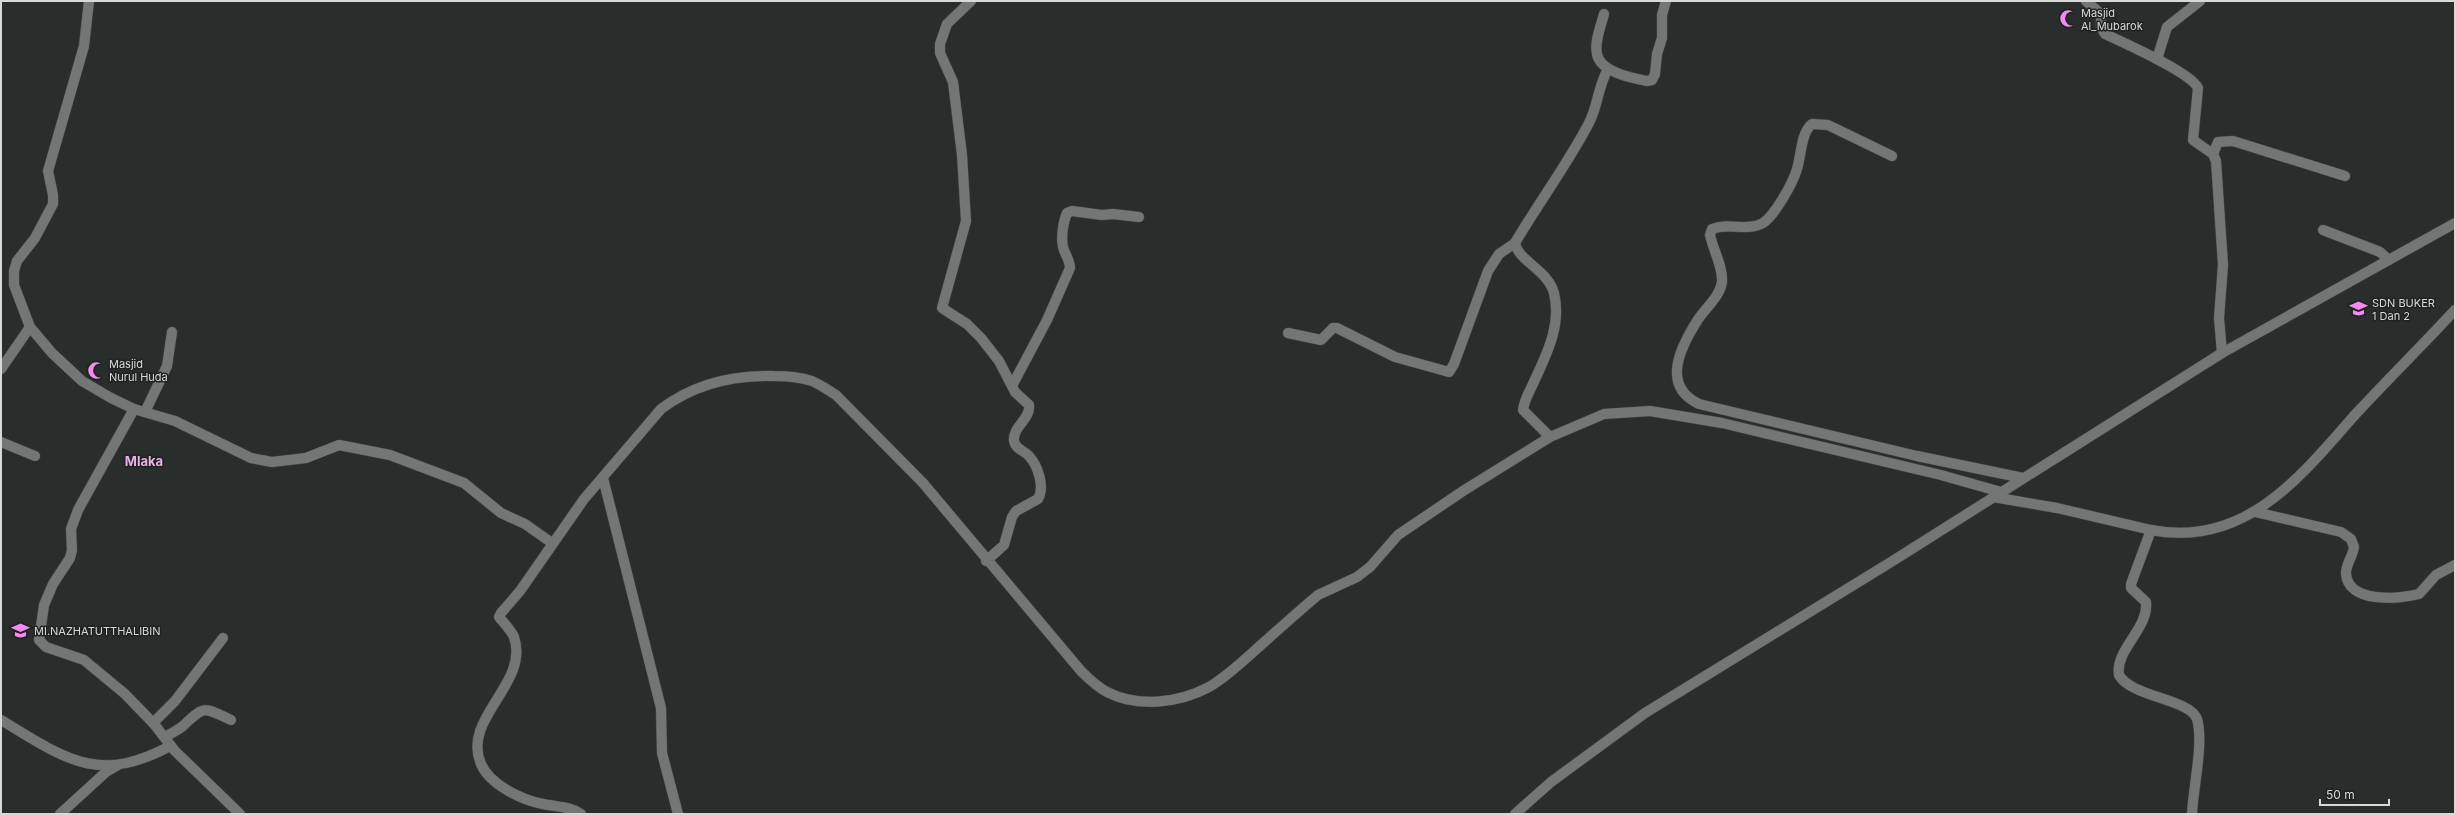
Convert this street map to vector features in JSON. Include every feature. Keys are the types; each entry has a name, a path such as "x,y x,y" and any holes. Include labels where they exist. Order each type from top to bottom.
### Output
{"street":[{"path":"89,1 84,46 48,171 53,204 35,238 17,261 14,271 14,285 30,327 74,375 98,390 134,409 175,421 250,458 272,462 306,458 339,445 390,455 464,483 501,513 532,529 549,542"},
{"path":"971,1 947,24 940,44 940,53 953,82 962,156 966,221 942,308 978,334 999,361 1015,392 1026,400 1030,409 1014,436 1014,442 1017,447 1029,456 1039,474 1042,490 1038,499 1016,511 1012,517 1008,538 991,557"},
{"path":"1604,14 1596,54 1608,69 1647,81 1654,77 1662,38 1662,15 1666,1"},
{"path":"2086,1 2101,14 2101,27 2105,34 2157,59 2197,85 2199,93 2193,140 2213,154 2216,161 2223,265 2219,318 2222,353"},
{"path":"2157,59 2167,27 2200,1"},
{"path":"1288,333 1321,340 1333,328 1337,328 1395,357 1448,372 1454,364 1488,271 1499,254 1515,243 1565,167 1590,122 1600,84 1608,69"},
{"path":"1892,156 1828,126 1812,124 1806,132 1795,176 1776,209 1765,220 1747,227 1722,226 1712,229 1710,235 1722,274 1722,282 1720,291 1697,320 1681,351 1677,367 1680,391 1687,399 1699,404 2020,480"},
{"path":"2213,154 2218,142 2233,141 2345,176"},
{"path":"1012,384 1047,320 1070,268 1070,263 1063,247 1066,212 1072,211 1102,215 1113,214 1139,216"},
{"path":"1514,814 1551,782 1644,714 2222,353 2455,223"},
{"path":"2323,230 2380,252 2389,260"},
{"path":"1515,243 1520,252 1550,281 1556,306 1552,339 1523,406 1524,412 1548,435"},
{"path":"581,814 566,807 528,800 490,778 481,763 479,746 480,729 514,667 516,648 514,637 500,617 501,613 520,591 549,542 661,409 674,399 697,387 730,378 759,376 800,378 821,386 836,395 923,483 991,557 1081,671 1098,687 1121,698 1152,702 1178,699 1209,687 1240,663 1318,595 1329,588 1344,584 1370,568 1398,535 1548,435 1604,414 1628,412 1673,414 1722,423 1941,475 2000,493 2058,508 2151,530 2190,534 2219,526 2255,512 2273,500 2310,466 2455,310"},
{"path":"1,369 30,327"},
{"path":"145,412 167,366 172,332"},
{"path":"134,409 78,510 71,529 72,550 70,558 53,584 44,605 39,640 46,647 72,655 95,669 125,694 154,724 166,739 240,814"},
{"path":"1,442 35,456"},
{"path":"603,478 661,708 662,753 678,814"},
{"path":"2255,512 2345,534 2354,547 2346,571 2348,581 2357,590 2372,597 2419,594 2441,571 2455,565"},
{"path":"2151,530 2131,584 2131,588 2146,602 2146,613 2123,657 2118,670 2122,680 2136,689 2168,700 2195,715 2197,720 2198,754 2192,814"},
{"path":"154,724 175,701 223,638"},
{"path":"60,814 106,772 166,739 183,726 191,716 200,710 206,709 230,720"},
{"path":"1,720 68,758 91,764 120,765"}],"place":[{"name":"Masjid Al_Mubarok","path":"2068,19"},
{"name":"SDN BUKER 1 Dan 2","path":"2359,309"},
{"name":"Masjid Nurul Huda","path":"96,370"},
{"name":"MI.NAZHATUTTHALIBIN","path":"21,631"}],"district":[{"name":"Mlaka","path":"144,461"}]}
